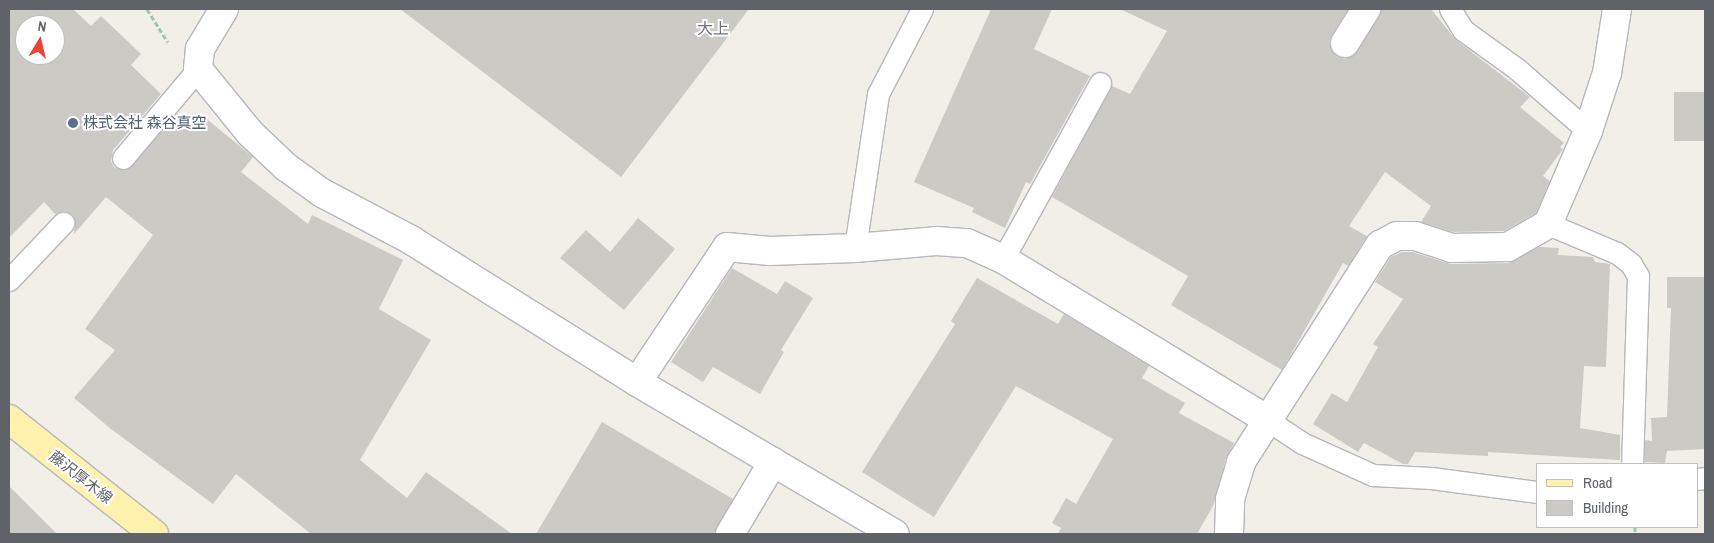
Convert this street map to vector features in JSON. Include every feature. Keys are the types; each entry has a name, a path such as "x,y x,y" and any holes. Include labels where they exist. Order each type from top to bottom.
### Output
{"main road":[{"name":"藤沢厚木線","path":"9,419 154,534"}],"street":[{"path":"224,9 200,49 198,69 250,133 286,168 322,193 411,240 637,382 895,534"},
{"path":"1345,43 1366,9"},
{"path":"1229,534 1230,499 1241,462 1266,419 1380,245 1397,236 1415,236 1450,248 1508,247 1548,224 1588,131 1607,73 1617,9"},
{"path":"637,382 727,247 770,251 855,248 936,241 967,243 1003,259 1266,419"},
{"path":"730,534 773,462"}],"lane":[{"path":"855,248 878,94 922,9"},
{"path":"1450,9 1463,30 1517,69 1588,131"},
{"path":"123,158 198,69"},
{"path":"1003,259 1100,83"},
{"path":"9,280 63,222"},
{"path":"1548,224 1617,253 1631,264 1638,276 1632,463"},
{"path":"1266,419 1302,443 1373,475 1431,478 1536,492"}],"building":[{"path":"9,9 73,9 91,26 101,16 141,54 131,65 161,94 113,150 111,162 115,168 127,170 132,166 177,113 192,131 203,116 253,157 241,172 308,224 312,215 403,260 379,309 431,340 360,460 407,498 426,472 512,534 311,534 236,474 213,504 111,429 74,398 115,350 85,329 153,235 106,197 74,234 75,220 72,214 65,211 55,214 44,202 9,238"},
{"path":"400,9 749,9 621,177"},
{"path":"991,9 1052,9 1034,49 1090,76 1030,184 1026,182 1005,228 972,212 974,208 914,182"},
{"path":"1120,9 1348,9 1329,42 1336,56 1345,59 1358,51 1382,9 1431,9 1456,40 1530,97 1520,107 1564,143 1560,147 1563,149 1543,176 1550,181 1536,213 1504,231 1453,232 1421,222 1431,206 1385,172 1349,226 1367,236 1348,266 1343,263 1282,370 1171,305 1188,276 1052,197 1112,86 1130,94 1167,31"},
{"path":"1674,92 1705,92 1705,141 1674,141"},
{"path":"638,218 675,249 624,310 560,258 586,230 610,252"},
{"path":"1539,247 1559,248 1558,255 1593,257 1595,262 1610,264 1606,367 1584,366 1580,428 1620,435 1620,460 1488,452 1488,456 1415,452 1408,464 1403,464 1364,443 1358,452 1313,424 1332,393 1347,402 1378,347 1373,344 1403,299 1375,282 1391,257 1402,252 1412,252 1451,264 1508,263"},
{"path":"732,268 777,294 785,281 813,298 781,350 784,352 760,394 713,367 703,382 671,362"},
{"path":"1667,277 1705,277 1705,449 1667,451 1665,463 1645,462 1645,440 1652,441 1651,418 1667,417 1671,308 1667,308"},
{"path":"977,278 1058,324 1064,314 1149,366 1142,378 1185,403 1179,413 1234,443 1226,458 1214,504 1197,534 1058,534 1061,528 1052,523 1066,498 1076,504 1113,439 1016,386 934,517 862,472 955,324 951,321"},
{"path":"602,422 733,499 714,534 536,534"},
{"path":"9,486 57,534 9,534"}],"place":[{"name":"株式会社 森谷真空","path":"73,123"}],"district":[{"name":"大上","path":"713,28"}]}
